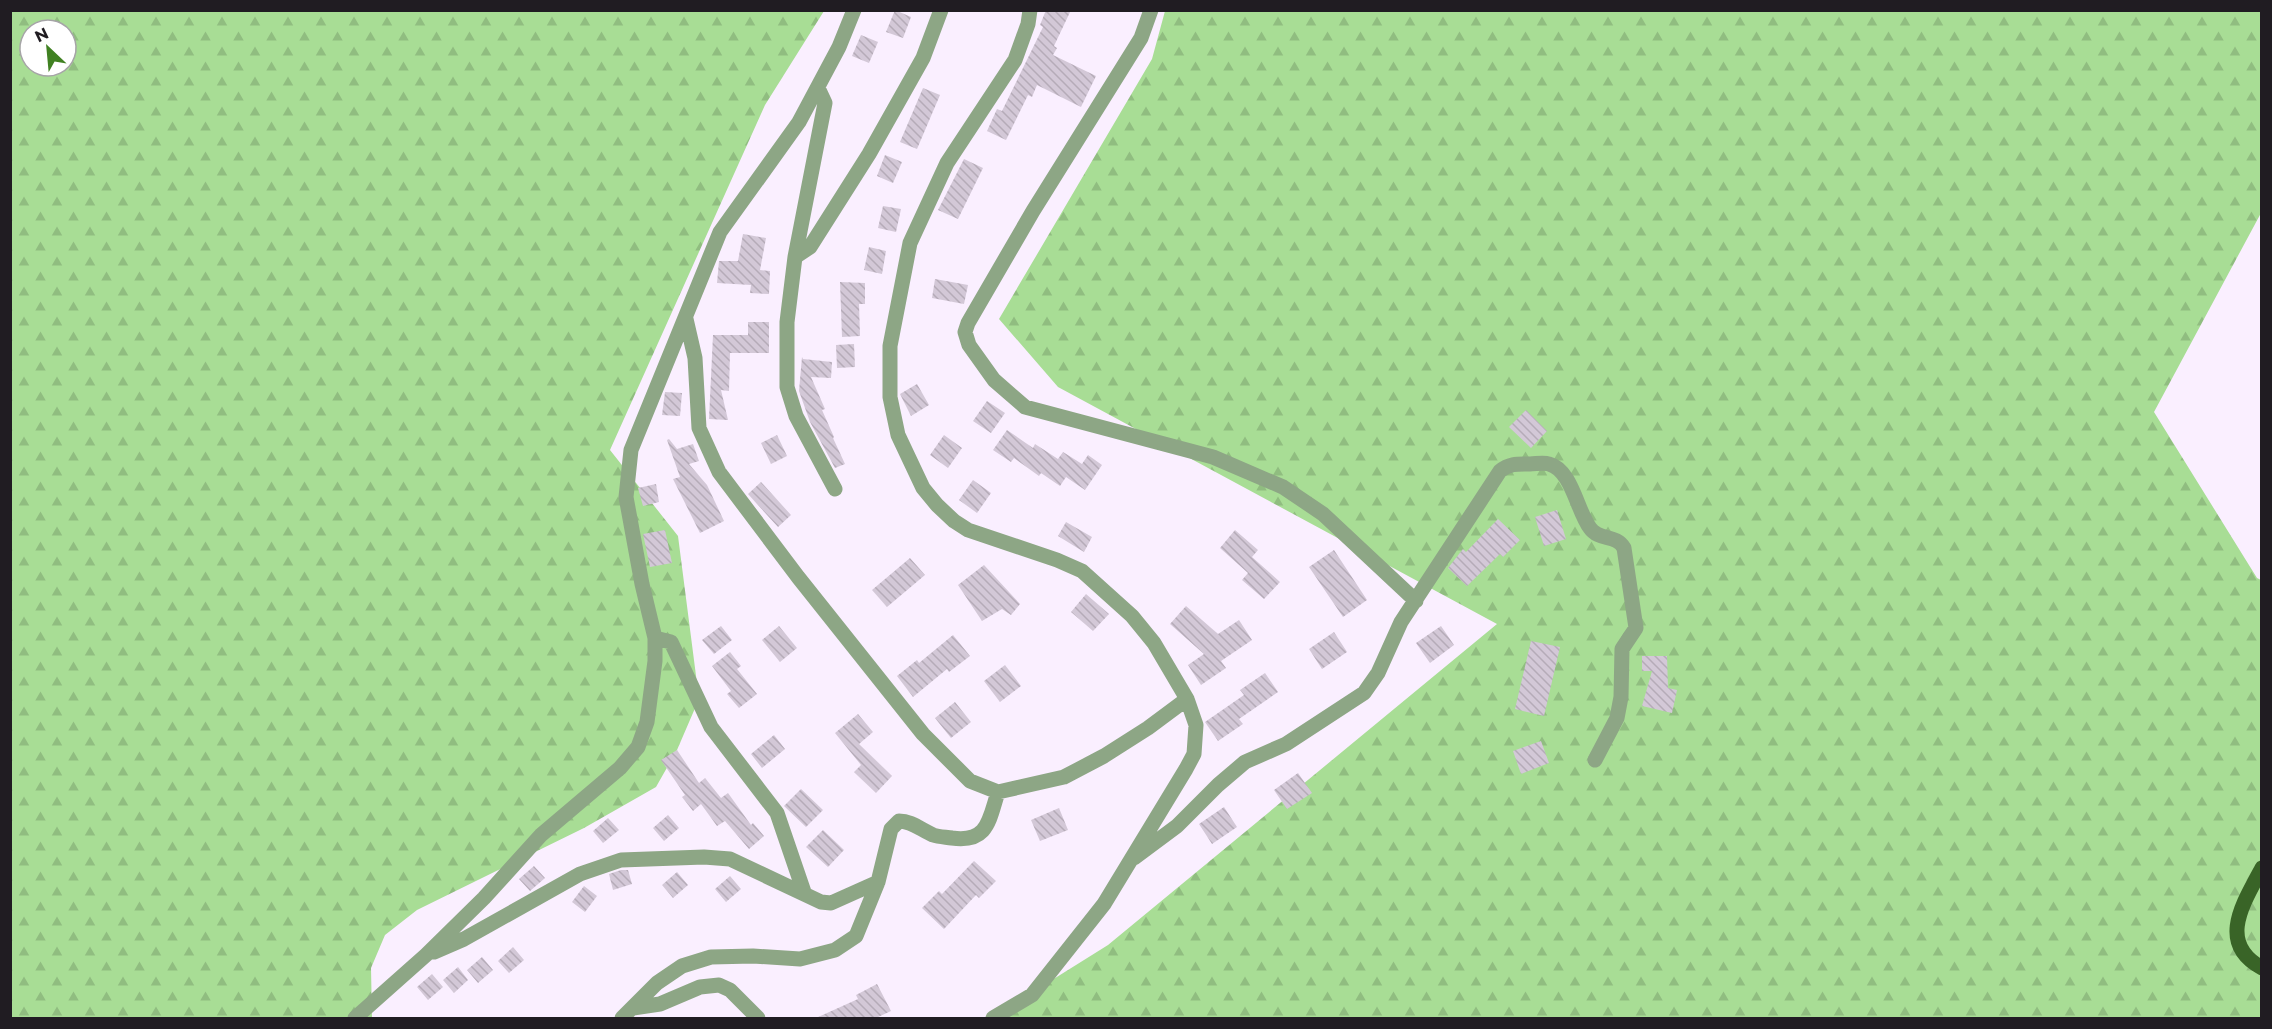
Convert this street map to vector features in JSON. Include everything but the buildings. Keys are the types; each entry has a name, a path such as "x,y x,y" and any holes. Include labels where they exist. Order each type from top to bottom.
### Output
{"main road":[{"path":"2262,868 2237,917 2236,931 2238,943 2244,954 2262,968"}],"street":[{"path":"355,1018 426,955 484,898 540,836 620,768 638,747 646,722 655,662 655,638 626,498 631,450 720,232 799,122 839,47 854,10"},
{"path":"795,257 810,247 869,154 923,58 940,10"},
{"path":"993,1018 1032,996 1104,904 1194,754 1196,725 1187,699 1154,643 1132,616 1082,571 1057,560 968,530 946,513 923,488 898,435 890,397 890,346 910,243 947,163 1015,60 1028,24 1030,10"},
{"path":"1151,10 1141,38 1033,211 968,323 965,333 969,345 994,381 1025,407 1213,457 1283,487 1323,514 1416,601"},
{"path":"818,88 825,104 795,257 787,322 787,387 796,416 835,489"},
{"path":"686,319 695,358 699,428 719,472 798,577 923,734 970,781 998,792 1064,777 1140,734 1187,699"},
{"path":"1129,862 1177,826 1218,784 1245,762 1286,744 1364,693 1378,673 1401,622 1500,471 1507,465 1548,463 1561,470 1590,529 1599,536 1614,538 1624,548 1636,628 1622,649 1621,697 1617,718 1595,760"},
{"path":"655,638 670,642 711,728 777,813 804,892"},
{"path":"628,1013 657,983 682,966 711,957 753,956 800,959 835,950 856,936 878,882 891,829 899,821 907,821 935,836 966,840 979,836 987,826 998,792"},
{"path":"426,955 464,939 580,873 621,860 704,856 730,859 821,902 831,903 878,882"},
{"path":"628,1013 660,1004 700,987 718,985 730,990 758,1018"}],"green space":[{"path":"10,11 824,11 765,105 610,450 678,536 699,699 677,750 656,787 584,828 417,910 385,935 371,968 372,1018 11,1018"},
{"path":"1165,11 2261,11 2261,213 2154,412 2257,578 2261,580 2261,1018 991,1018 1108,945 1497,624 1058,387 999,319 1152,59"}]}
